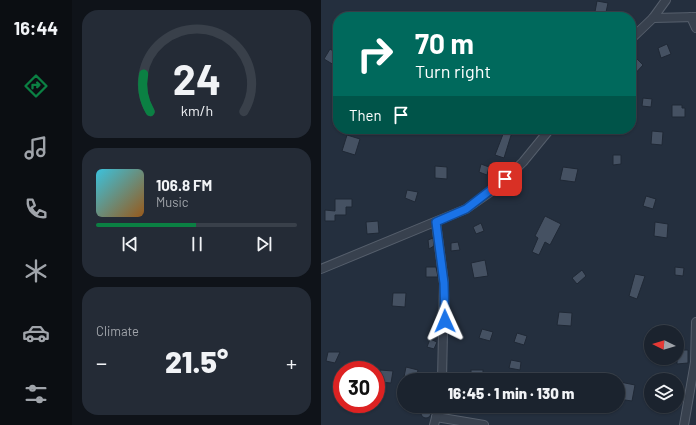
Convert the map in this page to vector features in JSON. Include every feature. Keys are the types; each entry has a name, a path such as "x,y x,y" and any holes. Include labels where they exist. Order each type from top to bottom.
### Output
{"street":[{"path":"636,33 653,18 666,0"},
{"path":"653,18 694,17 696,28"},
{"path":"321,269 466,209 496,188 523,162 546,134"},
{"path":"436,222 444,283 442,373"},
{"path":"684,425 695,362 696,322"},
{"path":"435,421 484,425"}],"building":[{"path":"597,1 608,3 606,12 595,12"},
{"path":"667,44 671,54 661,58 658,48"},
{"path":"330,49 333,51 333,64 324,59"},
{"path":"636,58 643,65 636,73"},
{"path":"643,98 652,99 651,107 642,106"},
{"path":"672,105 682,105 682,108 685,108 685,117 672,117"},
{"path":"652,131 663,132 662,145 651,144"},
{"path":"503,134 511,134 504,158 495,155"},
{"path":"347,135 360,139 355,155 342,151"},
{"path":"613,155 621,155 621,164 613,165"},
{"path":"481,164 489,167 487,175 479,172"},
{"path":"435,166 447,167 447,179 435,178"},
{"path":"563,167 578,169 575,182 560,180"},
{"path":"407,190 418,192 415,202 405,198"},
{"path":"646,196 656,199 653,209 643,206"},
{"path":"335,199 352,199 352,207 346,207 346,215 335,215 335,221 325,221 325,210 335,211"},
{"path":"545,216 561,224 550,245 545,242 539,255 532,252 538,238 535,236"},
{"path":"378,221 379,233 367,234 366,222"},
{"path":"655,222 668,224 667,238 654,236"},
{"path":"481,223 484,231 476,234 473,227"},
{"path":"433,238 434,246 429,249 428,240"},
{"path":"458,242 460,250 451,251 451,243"},
{"path":"485,260 488,276 474,278 471,263"},
{"path":"426,267 436,267 438,277 426,277"},
{"path":"675,267 684,268 683,276 675,275"},
{"path":"582,270 586,276 577,284 572,278"},
{"path":"635,274 645,276 637,299 629,296"},
{"path":"393,293 406,293 405,307 392,306"},
{"path":"559,312 572,313 571,326 557,325"},
{"path":"482,329 493,332 490,341 479,338"},
{"path":"517,333 527,336 524,345 514,342"},
{"path":"430,339 437,342 434,349 427,347"},
{"path":"684,350 688,350 688,363 684,363"},
{"path":"328,352 340,352 336,361 333,361 333,363 326,361"},
{"path":"511,360 521,362 520,370 509,368"},
{"path":"406,367 418,370 417,373 405,373"},
{"path":"385,370 393,371 391,383 385,382"},
{"path":"471,370 483,370 483,373 471,373"},
{"path":"625,383 635,385 632,401 625,400"},
{"path":"421,413 431,413 430,417 428,418 424,418"}],"route":[{"path":"445,321 444,283 436,222 466,209 496,188 505,179"}]}
